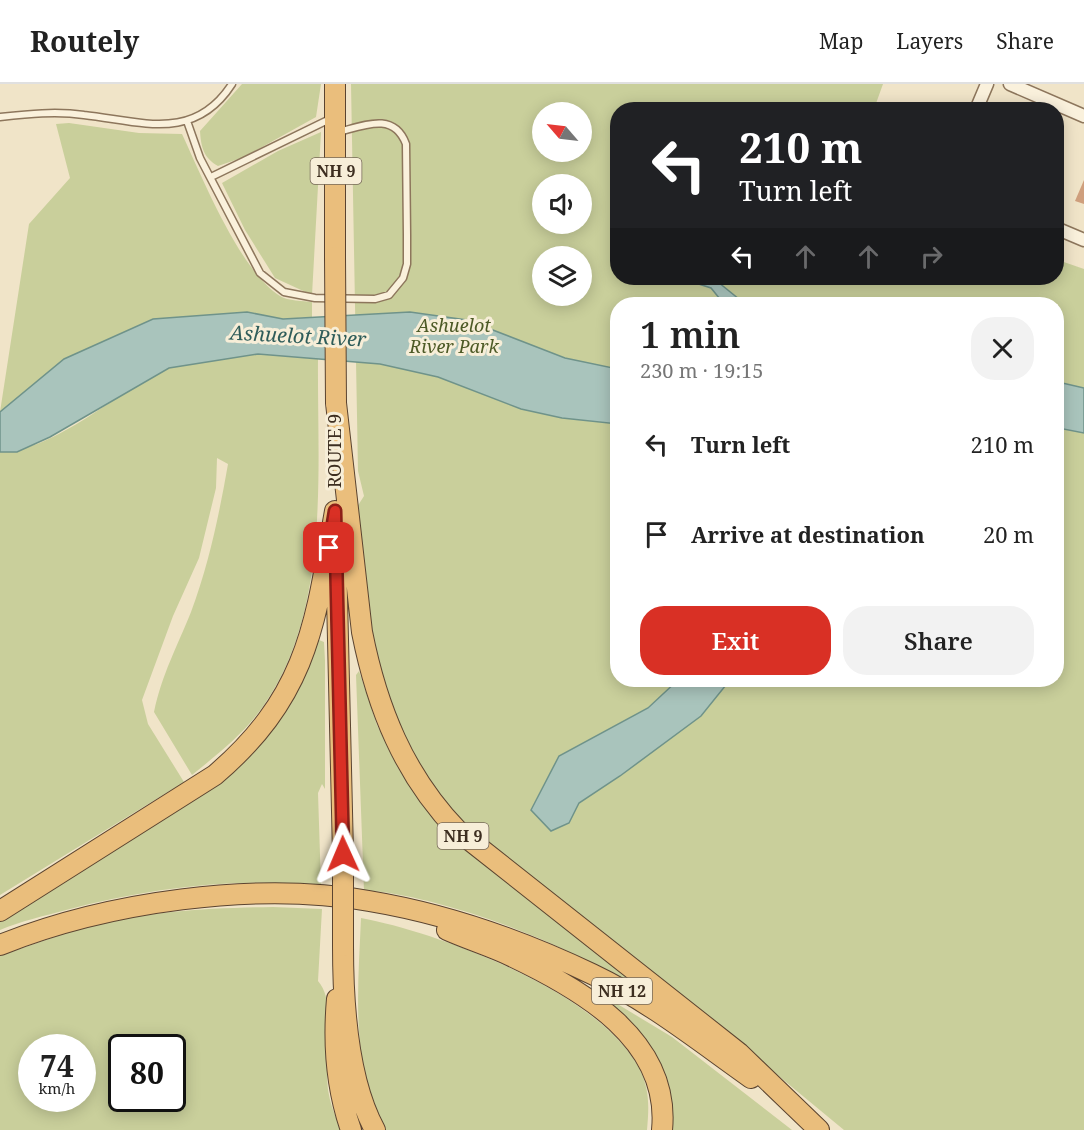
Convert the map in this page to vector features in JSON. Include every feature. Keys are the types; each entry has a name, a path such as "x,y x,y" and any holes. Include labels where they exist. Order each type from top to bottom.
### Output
{"highway":[{"name":"ROUTE 9","path":"335,84 335,511 343,854 343,970"},
{"name":"NH 9","path":"336,403 362,632 368,660 394,735 415,780 458,831 739,1053 819,1130"},
{"path":"0,911 215,775 264,727 288,690 309,640 335,511"},
{"name":"NH 12","path":"0,945 78,918 181,900 296,895 367,900 398,907 453,920 507,937 594,975 686,1032 819,1130"},
{"path":"398,907 509,955 582,996 609,1016 631,1035 654,1069 663,1104 662,1130"},
{"name":"NH 9","path":"343,970 335,1025 336,1061 338,1086 351,1130"},
{"path":"343,970 355,1076 364,1106 375,1130"}],"street":[{"path":"979,102 987,84"},
{"path":"1010,84 1052,102"},
{"path":"1064,107 1084,116"},
{"path":"1064,232 1084,240"}],"lane":[{"path":"0,117 65,113 161,126 187,121 217,101 232,84"},
{"path":"187,121 200,158 253,262 272,284 284,292 315,298 375,299 388,295 403,278 407,264 406,144 402,133 394,126 382,122 336,124 211,177"}],"green space":[{"path":"242,84 321,84 316,117 244,157 218,166 209,160 204,152 200,131"},
{"name":"Ashuelot River Park","path":"351,84 883,84 877,102 610,102 610,285 702,285 711,288 718,297 610,297 610,367 577,361 522,409 562,418 610,423 610,687 670,687 648,708 559,756 531,809 568,823 579,803 620,776 701,716 724,687 1064,687 1064,429 1084,433 1084,1130 844,1130 642,963 447,811 417,771 371,650 357,507 364,496 358,471"},
{"path":"69,123 139,133 182,134 224,222 251,266 265,284 283,298 312,302 312,317 283,319 247,312 64,359 0,412 29,224 70,178 56,124"},
{"path":"321,132 312,295 275,278 245,230 222,183 278,151"},
{"path":"1064,262 1084,269 1084,388 1064,383 1064,297 736,297 722,285 1064,285"},
{"path":"258,354 318,359 319,446 316,538 301,626 286,667 264,705 248,725 231,743 192,775 154,712 166,673 191,612 213,539 228,464 217,458 216,488 199,558 173,616 142,700 148,724 184,782 0,895 0,452 21,449 43,442 167,369 197,362"},
{"path":"319,640 324,642 325,661 325,789 322,784 318,793 321,886 257,883 161,890 98,902 24,921 0,930 0,915 216,779"},
{"path":"359,671 377,725 398,768 423,803 635,982 627,982 555,945 480,916 412,897 364,891 356,675"},
{"path":"273,907 322,909 318,981 328,1005 327,1082 329,1095 341,1130 0,1130 0,956 107,922 154,914"},
{"path":"361,918 433,937 474,952 515,970 590,1015 619,1041 639,1068 648,1099 647,1130 385,1130 374,1105 361,1053 358,1000"},
{"path":"586,985 672,1037 792,1130 663,1130 660,1080 583,992"}],"water":[{"path":"702,285 722,285 736,297 718,297 711,288"},
{"name":"Ashuelot River","path":"247,312 283,319 410,312 467,320 565,358 610,367 610,423 562,418 521,409 438,377 380,364 258,354 169,368 50,437 17,452 0,452 0,412 64,359 153,319"},
{"path":"1064,383 1084,388 1084,433 1064,429"},
{"path":"670,687 724,687 701,716 620,776 579,803 569,823 551,831 531,810 559,756 648,708"}],"building":[{"path":"1084,180 1084,204 1075,201"}],"route":[{"path":"329,548 335,511 343,854"}]}
